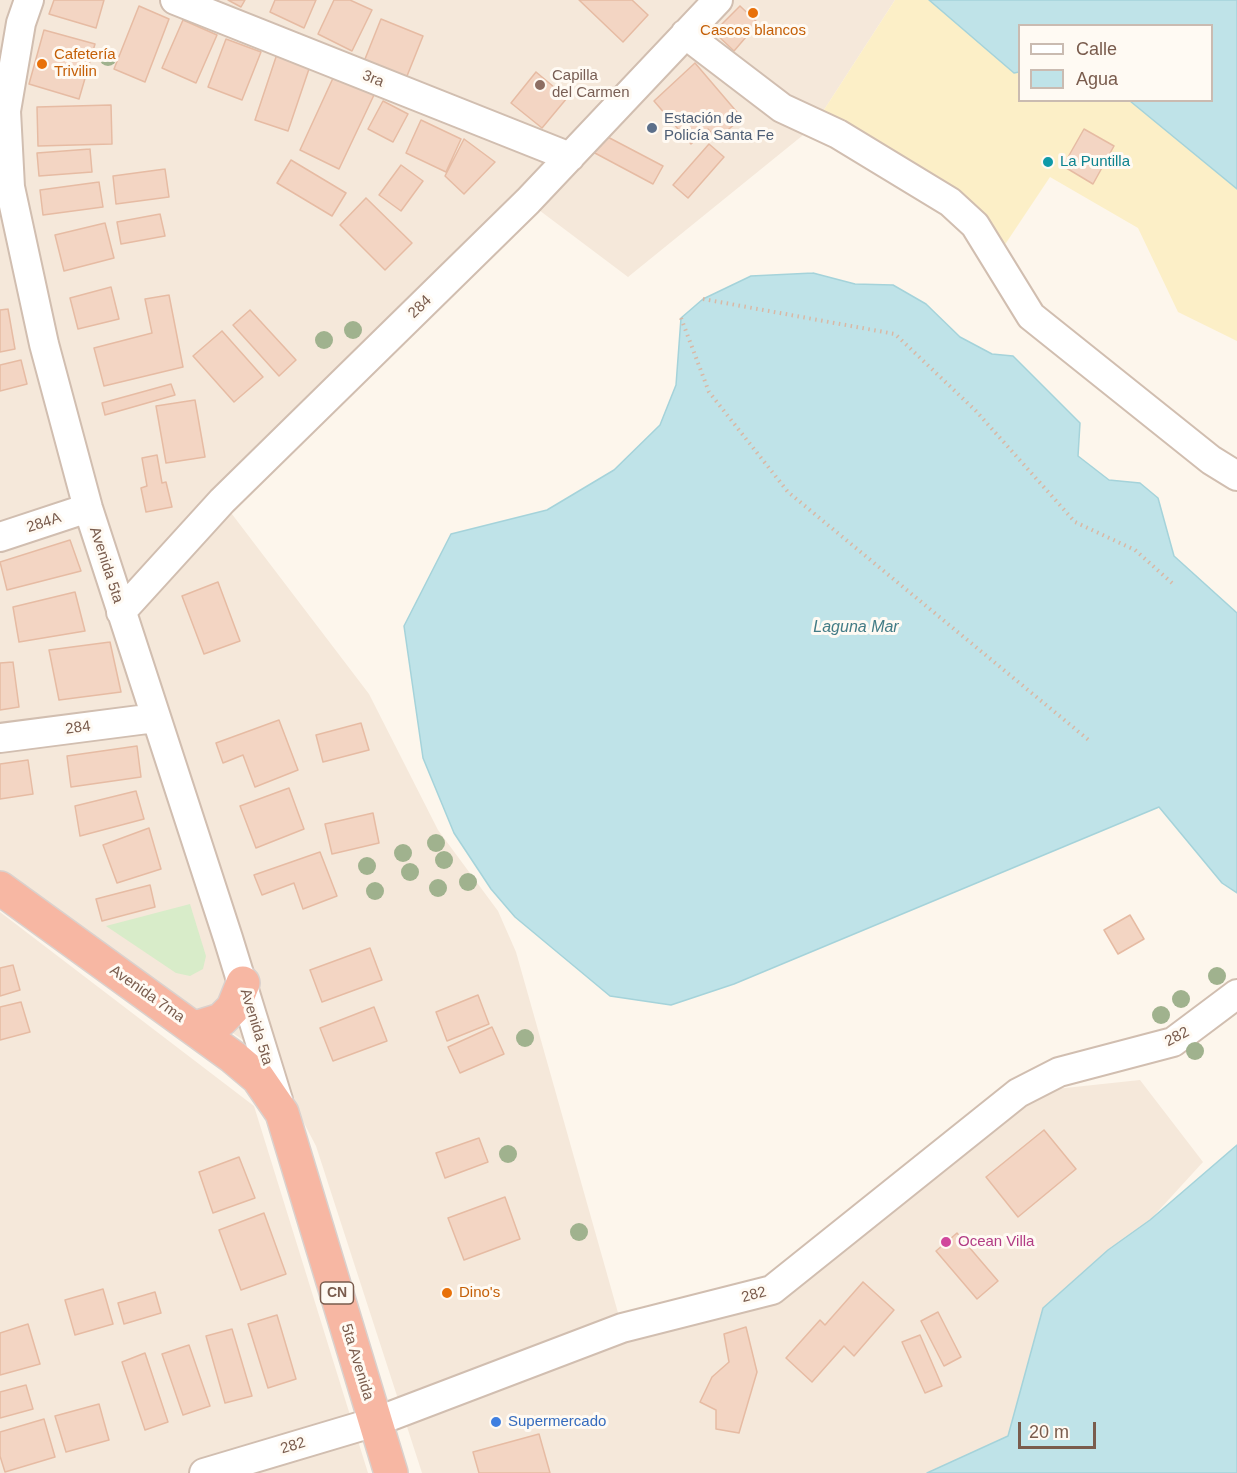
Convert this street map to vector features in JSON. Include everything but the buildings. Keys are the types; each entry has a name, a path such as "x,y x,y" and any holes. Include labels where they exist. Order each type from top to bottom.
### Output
{"highway":[{"name":"Avenida 7ma","path":"0,888 195,1028 258,1078 282,1113"},
{"path":"195,1028 221,1020 233,1008 243,983"},
{"name":"5ta Avenida","path":"282,1113 391,1473"}],"street":[{"name":"3ra","path":"175,0 570,157"},
{"name":"284","path":"121,612 222,501 570,157 718,0"},
{"name":"Avenida 5ta","path":"17,14 6,111 9,187 44,344 88,508 243,983 282,1113"},
{"path":"685,34 782,108 838,134 950,202 975,225 1031,316 1211,460 1237,476"},
{"name":"284A","path":"0,537 88,508"},
{"name":"284","path":"0,738 155,718"},
{"name":"282","path":"204,1473 375,1422 621,1328 772,1290 1018,1093 1059,1072 1173,1042 1237,994"}],"path":[{"path":"703,299 896,334 976,411 1075,522 1135,550 1172,583"},
{"path":"681,318 709,392 788,492 1091,742"}],"shaded area":[{"path":"0,0 895,0 813,127 628,277 527,201 222,501 369,694 438,830 498,911 516,952 622,1327 772,1290 1018,1093 1140,1080 1203,1162 1150,1220 1108,1250 1043,1308 1008,1436 927,1473 422,1473 316,1146 270,1058 0,877"},
{"path":"0,912 254,1106 368,1473 0,1473"}],"green space":[{"path":"190,904 206,956 203,969 190,976 176,973 106,926"}],"sand":[{"name":"La Puntilla","path":"895,0 929,0 1014,73 1018,72 1018,102 1131,102 1237,189 1237,341 1178,312 1138,228 1050,177 996,258 974,224 820,116"}],"water":[{"path":"929,0 1237,0 1237,189 1131,102 1213,102 1213,24 1018,24 1018,72 1014,73"},
{"name":"Laguna Mar","path":"813,273 855,284 893,285 926,304 960,337 992,354 1013,356 1080,423 1078,456 1109,480 1140,483 1158,498 1174,556 1237,613 1237,893 1222,883 1159,807 734,984 671,1005 610,996 515,917 491,889 454,833 423,758 404,626 451,534 547,510 614,470 660,425 676,385 681,318 703,299 751,276"},
{"path":"1237,1145 1237,1473 927,1473 1008,1436 1043,1308 1108,1250 1150,1220"}],"place":[{"name":"Cascos blancos","path":"753,13"},
{"name":"Cafetería Trivilin","path":"42,64"},
{"name":"Capilla del Carmen","path":"540,85"},
{"name":"Estación de Policía Santa Fe","path":"652,128"},
{"name":"La Puntilla","path":"1048,162"},
{"name":"Ocean Villa","path":"946,1242"},
{"name":"Dino's","path":"447,1293"},
{"name":"Supermercado","path":"496,1422"}]}
